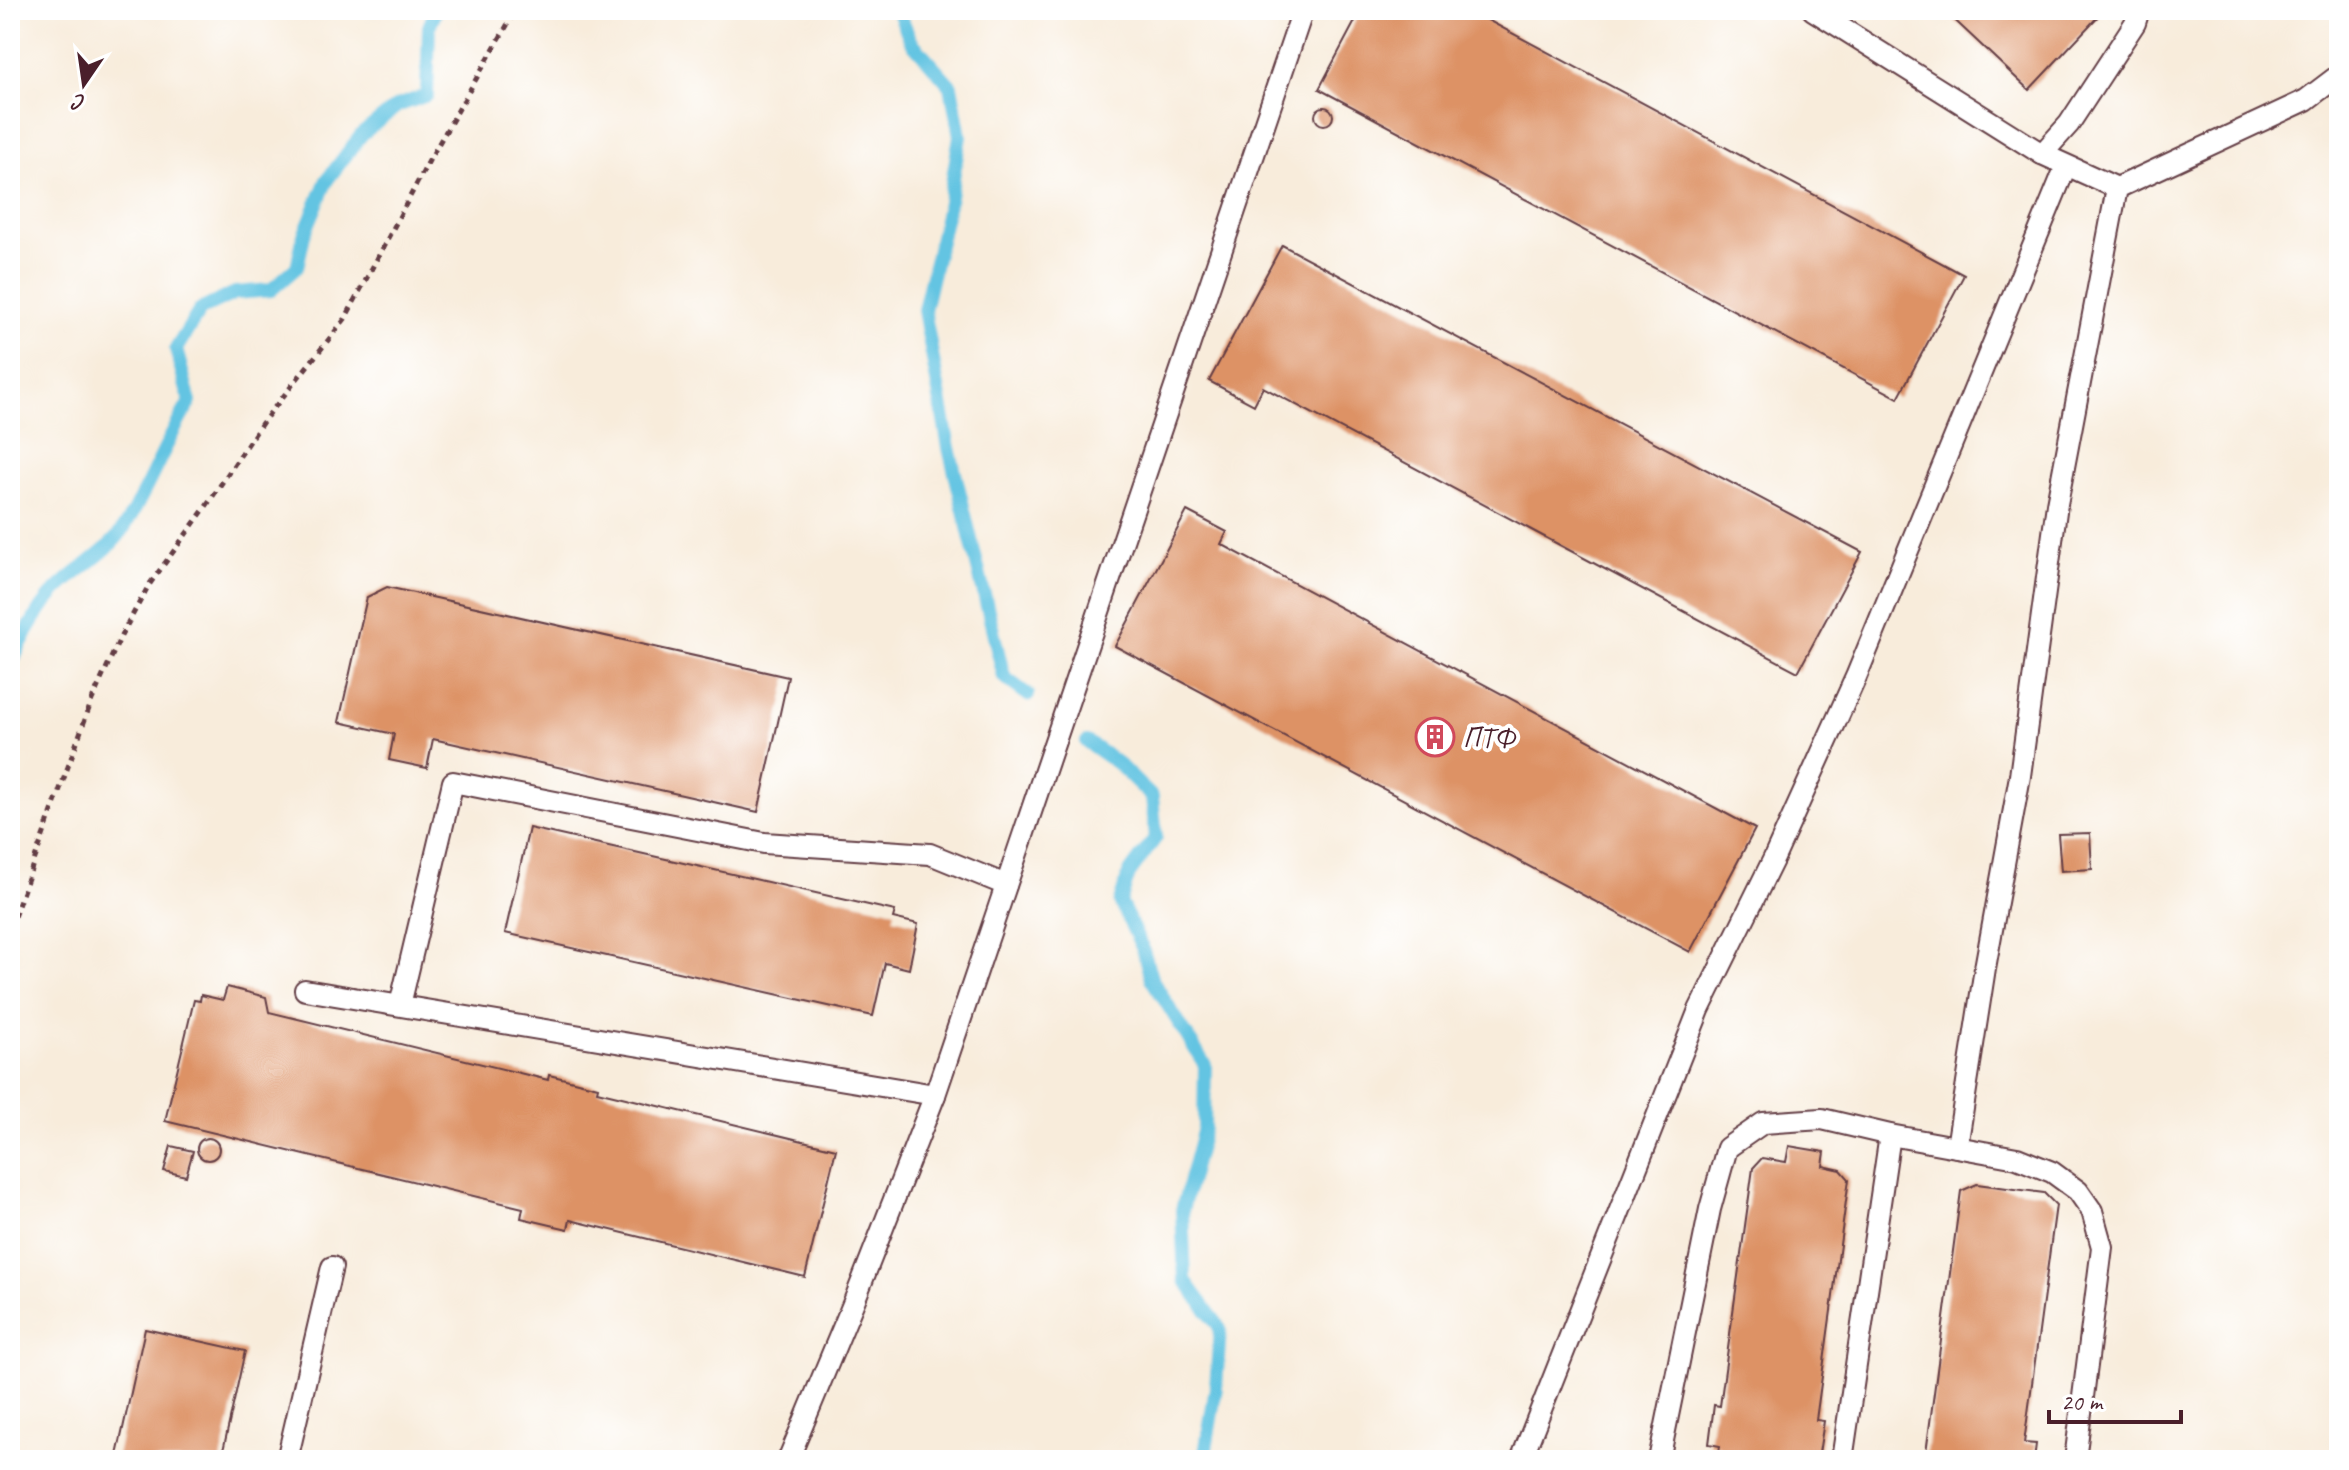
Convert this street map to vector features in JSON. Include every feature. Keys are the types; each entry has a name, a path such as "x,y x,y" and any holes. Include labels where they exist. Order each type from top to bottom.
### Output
{"lane":[{"path":"788,1460 935,1095 1303,10"},
{"path":"1813,10 2042,154 2117,188 2306,100 2339,75"},
{"path":"2042,154 2069,124 2135,23 2139,10"},
{"path":"1521,1460 1699,1010 1774,858 1856,677 2066,166"},
{"path":"1957,1147 2020,776 2057,504 2117,188"},
{"path":"400,1005 453,782 764,843 930,854 1006,885"},
{"path":"305,990 935,1095"},
{"path":"1659,1460 1710,1209 1727,1148 1763,1123 1822,1119 2017,1158 2052,1172 2078,1191 2092,1211 2102,1247 2075,1460"},
{"path":"1842,1460 1890,1135"},
{"path":"287,1460 332,1267"}],"path":[{"path":"10,928 92,700 121,636 149,585 262,423 345,319 431,157 516,10"}],"building":[{"path":"1361,10 1469,10 1964,275 1898,398 1319,89"},
{"path":"1944,10 2104,10 2029,90"},
{"path":"1324,107 1333,116 1324,125 1315,116"},
{"path":"1282,245 1862,552 1798,672 1263,387 1254,405 1209,381"},
{"name":"ПТФ","path":"1187,511 1227,532 1221,544 1755,829 1690,952 1115,646"},
{"path":"387,587 788,677 758,812 433,739 427,768 389,760 394,734 339,722 367,597"},
{"path":"529,828 895,911 893,918 918,924 909,969 885,963 873,1016 505,933"},
{"path":"2090,833 2092,869 2061,871 2058,834"},
{"path":"227,987 266,997 269,1012 548,1080 549,1075 598,1087 597,1091 836,1149 805,1277 570,1220 568,1229 521,1218 523,1208 165,1121 194,1000 200,1001 201,995 223,1000"},
{"path":"208,1138 216,1141 219,1149 216,1157 208,1160 200,1157 197,1149 200,1141"},
{"path":"171,1146 193,1151 186,1176 164,1171"},
{"path":"1789,1146 1825,1152 1823,1166 1841,1170 1849,1179 1816,1420 1824,1421 1818,1460 1718,1460 1720,1446 1709,1444 1714,1405 1720,1406 1753,1168 1762,1158 1786,1162"},
{"path":"1977,1184 2044,1193 2056,1205 2024,1443 2036,1444 2034,1460 1925,1460 1961,1191"},
{"path":"145,1329 245,1351 221,1460 116,1460"}],"waterway":[{"path":"10,667 47,602 114,540 140,500 190,402 176,349 200,310 235,293 271,290 297,267 304,235 327,180 362,134 397,106 427,95 429,27 436,10"},
{"path":"898,10 911,41 951,86 960,136 949,202 924,310 949,448 1004,677 1028,695"},
{"path":"1087,742 1117,763 1152,797 1156,837 1129,874 1120,902 1142,947 1151,978 1205,1065 1204,1128 1182,1210 1185,1280 1220,1328 1216,1388 1204,1460"}],"place":[{"name":"ПТФ","path":"1435,737"}]}
